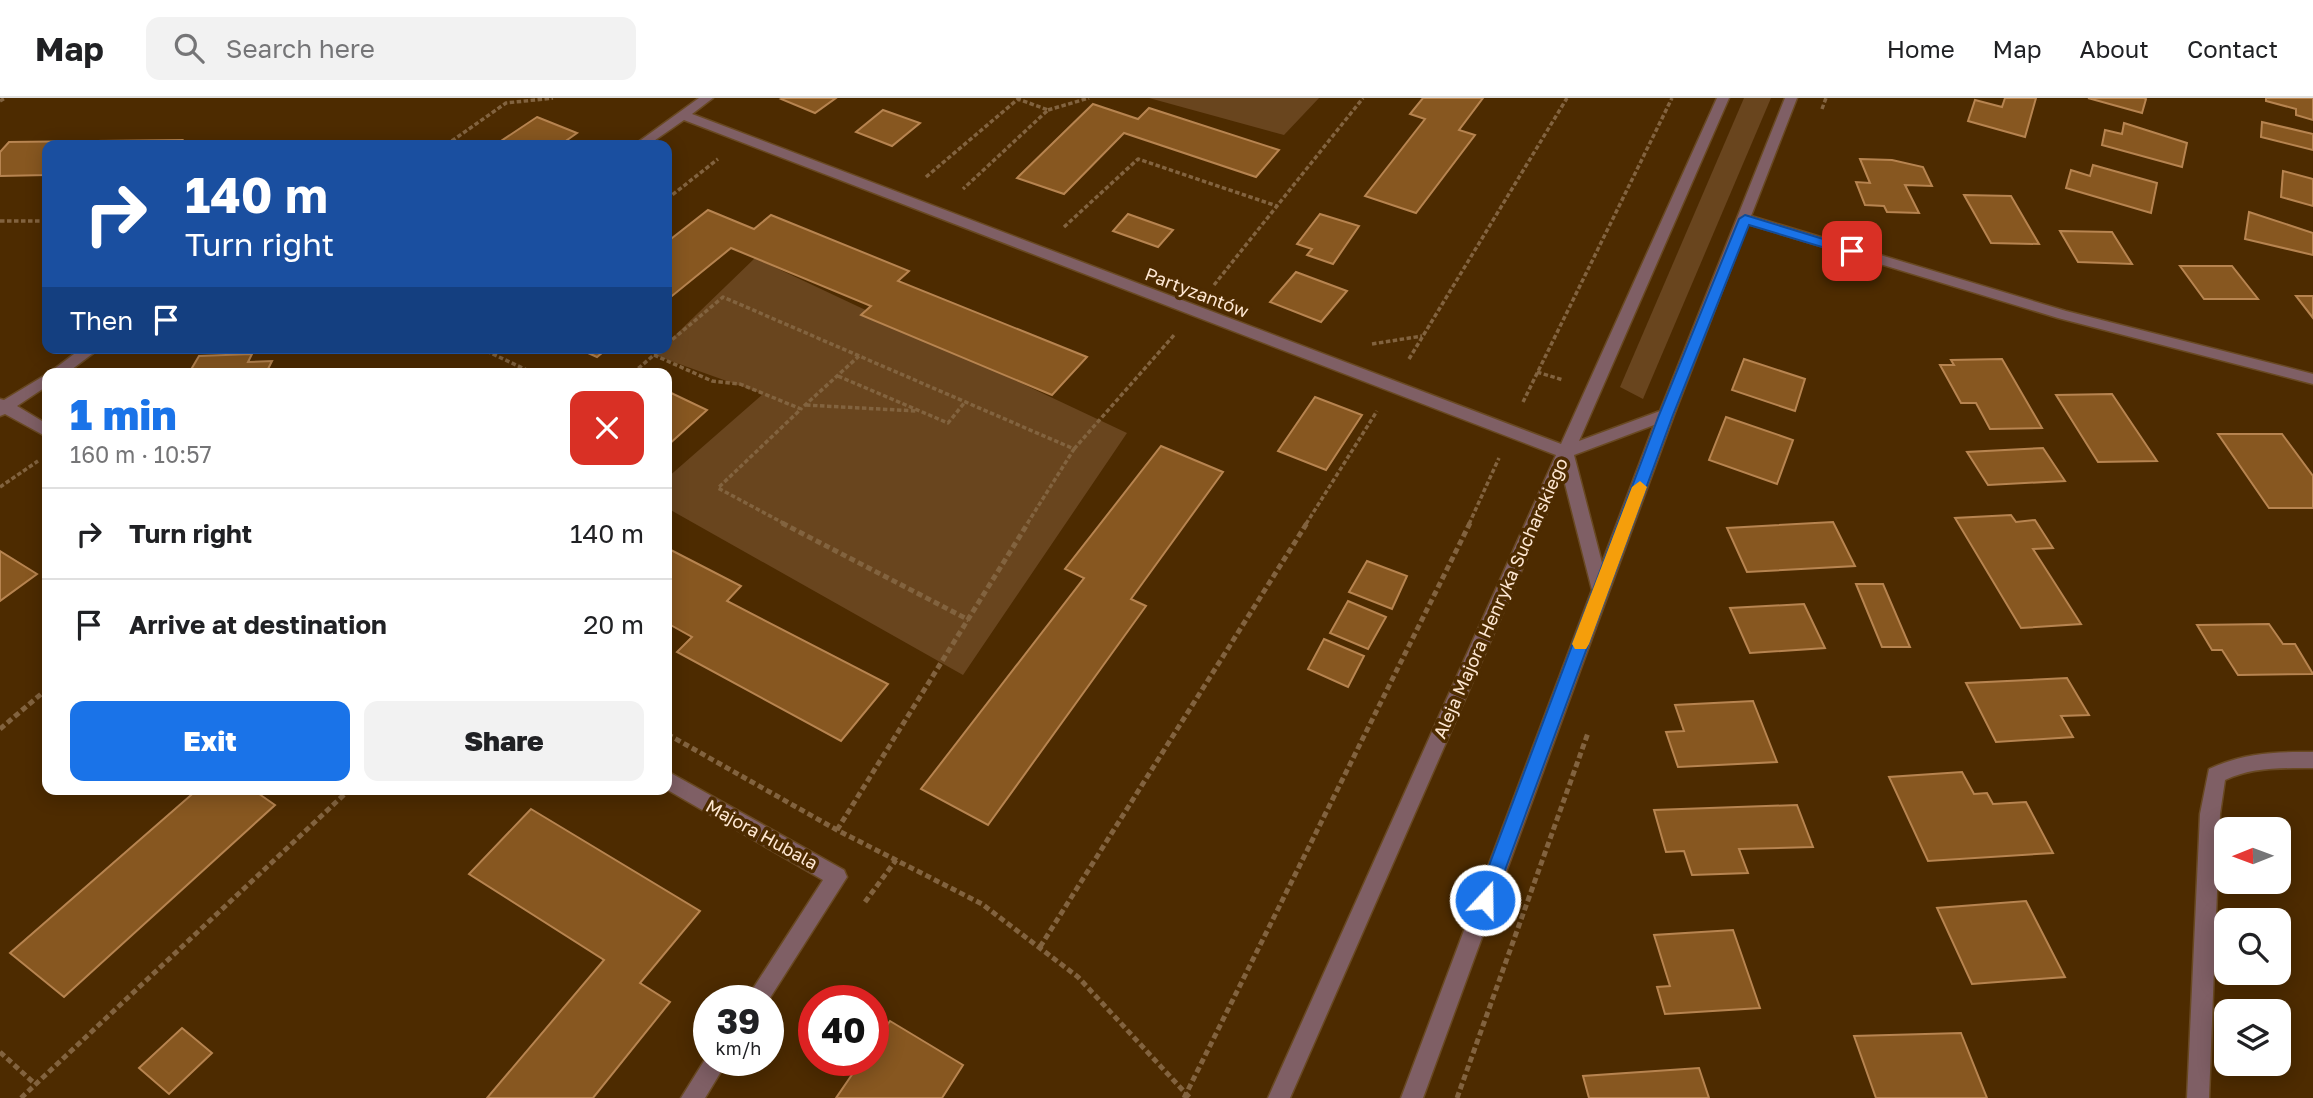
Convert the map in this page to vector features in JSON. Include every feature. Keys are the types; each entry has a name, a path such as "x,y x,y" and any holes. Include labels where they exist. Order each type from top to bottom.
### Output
{"street":[{"path":"647,140 707,98"},
{"name":"Aleja Majora Henryka Sucharskiego","path":"1279,1098 1723,98"},
{"path":"1412,1098 1666,415 1791,98"},
{"name":"Partyzantów","path":"683,115 1565,453"},
{"path":"1745,219 2063,315 2313,379"},
{"path":"63,368 84,354"},
{"path":"2,407 42,382"},
{"path":"2,407 42,427"},
{"path":"1601,590 1565,453 1666,415"},
{"path":"2198,1098 2210,814 2216,775 2232,766 2269,760 2313,760"},
{"name":"Majora Hubala","path":"672,783 837,877 766,985"},
{"path":"692,1098 706,1076"}],"path":[{"path":"0,101 5,98"},
{"path":"453,140 511,98"},
{"path":"506,103 553,98"},
{"path":"958,194 1048,110 1089,98"},
{"path":"1210,290 1363,98"},
{"path":"1040,947 1392,387 1567,98"},
{"path":"672,737 837,830 982,904 1078,977 1186,1097 1493,476 1508,431 1672,98"},
{"path":"921,181 1018,99 1048,110"},
{"path":"672,194 719,158"},
{"path":"1058,232 1138,159 1277,206"},
{"path":"0,221 42,221"},
{"path":"672,340 723,297 1074,449"},
{"path":"837,830 1074,449 1181,326"},
{"path":"1369,345 1423,336"},
{"path":"493,354 522,368"},
{"path":"639,368 654,355 712,381 740,384 803,407 920,412"},
{"path":"859,356 718,488 969,620"},
{"path":"838,376 948,423 965,402"},
{"path":"0,488 42,459"},
{"path":"0,729 42,693"},
{"path":"1457,1098 1589,730"},
{"path":"21,1098 344,795"},
{"path":"0,1052 36,1084"}],"shaded area":[{"path":"1149,98 1319,98 1284,135"},
{"path":"1744,98 1771,98 1643,399 1620,387"},
{"path":"755,258 1127,433 963,675 672,511 672,474 763,394 654,355 672,354 672,338"}],"building":[{"path":"836,98 815,113 781,99"},
{"path":"1423,98 1483,98 1459,130 1475,135 1416,213 1365,196 1425,119 1410,114"},
{"path":"2005,98 2036,98 2025,137 1968,121 1975,100 2002,107"},
{"path":"2088,98 2144,98 2146,99 2142,113"},
{"path":"2266,98 2313,98 2313,120 2296,115 2296,109 2266,101"},
{"path":"1093,104 1138,119 1149,108 1279,150 1256,177 1124,133 1064,194 1017,178"},
{"path":"883,110 920,123 892,146 856,132"},
{"path":"537,117 577,133 567,140 502,140"},
{"path":"2262,122 2313,134 2313,150 2261,137"},
{"path":"2124,123 2187,143 2182,167 2102,145 2105,130 2122,134"},
{"path":"9,142 42,142 42,175 0,176 0,152"},
{"path":"1860,159 1892,160 1923,167 1932,186 1905,185 1919,213 1887,212 1884,206 1865,205 1856,182 1870,183"},
{"path":"2093,165 2157,183 2151,213 2066,188 2071,170 2090,176"},
{"path":"2283,171 2313,179 2313,206 2281,197"},
{"path":"1964,195 2011,196 2039,244 1991,243"},
{"path":"708,210 754,229 771,215 909,271 898,281 1087,357 1052,395 861,315 871,306 731,248 672,296 672,238"},
{"path":"2249,212 2313,233 2313,255 2245,239"},
{"path":"1128,214 1173,230 1158,247 1113,231"},
{"path":"1320,214 1359,226 1333,264 1307,255 1312,249 1297,244"},
{"path":"2060,231 2112,232 2132,264 2078,262"},
{"path":"2180,266 2232,266 2258,299 2204,299"},
{"path":"1296,272 1347,291 1321,322 1270,302"},
{"path":"2296,296 2313,296 2313,318"},
{"path":"252,354 248,362 272,361 268,368 192,368 199,356"},
{"path":"1744,359 1805,379 1795,411 1732,390"},
{"path":"2002,359 2042,428 1990,429 1976,403 1961,403 1940,365 1954,365 1951,360"},
{"path":"672,393 707,410 672,442"},
{"path":"2112,394 2157,461 2098,462 2056,395"},
{"path":"1315,397 1362,415 1326,470 1278,451"},
{"path":"1726,417 1793,440 1777,484 1709,460"},
{"path":"2218,434 2282,434 2313,476 2313,508 2269,508"},
{"path":"1161,446 1223,472 1131,599 1146,606 988,825 921,789 1084,578 1065,569"},
{"path":"2043,448 2065,481 1988,485 1967,452"},
{"path":"2011,515 2016,522 2035,520 2053,548 2033,549 2081,624 2021,628 1955,518"},
{"path":"1833,522 1855,566 1747,572 1727,528"},
{"path":"0,551 37,574 0,601"},
{"path":"672,551 741,586 727,601 888,684 841,741 677,652 692,637 672,626"},
{"path":"1367,561 1407,576 1392,609 1349,592"},
{"path":"1856,584 1883,584 1910,647 1882,647"},
{"path":"1348,601 1386,617 1368,649 1330,633"},
{"path":"1804,604 1825,648 1750,653 1730,608"},
{"path":"2269,624 2283,644 2295,644 2313,674 2238,675 2222,650 2212,650 2197,625"},
{"path":"1324,639 1364,656 1348,687 1308,669"},
{"path":"2067,678 2089,715 2061,716 2073,737 1996,742 1966,683"},
{"path":"1753,701 1777,762 1678,767 1666,732 1684,731 1675,705"},
{"path":"1962,772 1974,794 1987,793 1993,804 2026,802 2053,853 1928,861 1889,777"},
{"path":"191,795 261,795 275,805 64,997 10,953"},
{"path":"1797,805 1813,847 1739,849 1748,873 1692,875 1684,851 1666,852 1654,810"},
{"path":"531,809 700,911 640,983 670,1002 593,1098 487,1098 604,960 469,874"},
{"path":"2026,901 2065,977 1972,984 1937,908"},
{"path":"1733,930 1760,1008 1665,1014 1657,987 1670,986 1654,935"},
{"path":"889,1022 963,1065 942,1098 836,1098 851,1076 889,1076"},
{"path":"182,1028 212,1053 169,1094 139,1068"},
{"path":"1961,1033 1987,1098 1876,1098 1854,1036"},
{"path":"1699,1068 1709,1098 1589,1098 1583,1076"}],"slow traffic":[{"path":"1581,644 1640,487"}],"route":[{"path":"1485,900 1666,415 1745,219 1852,251"}]}
